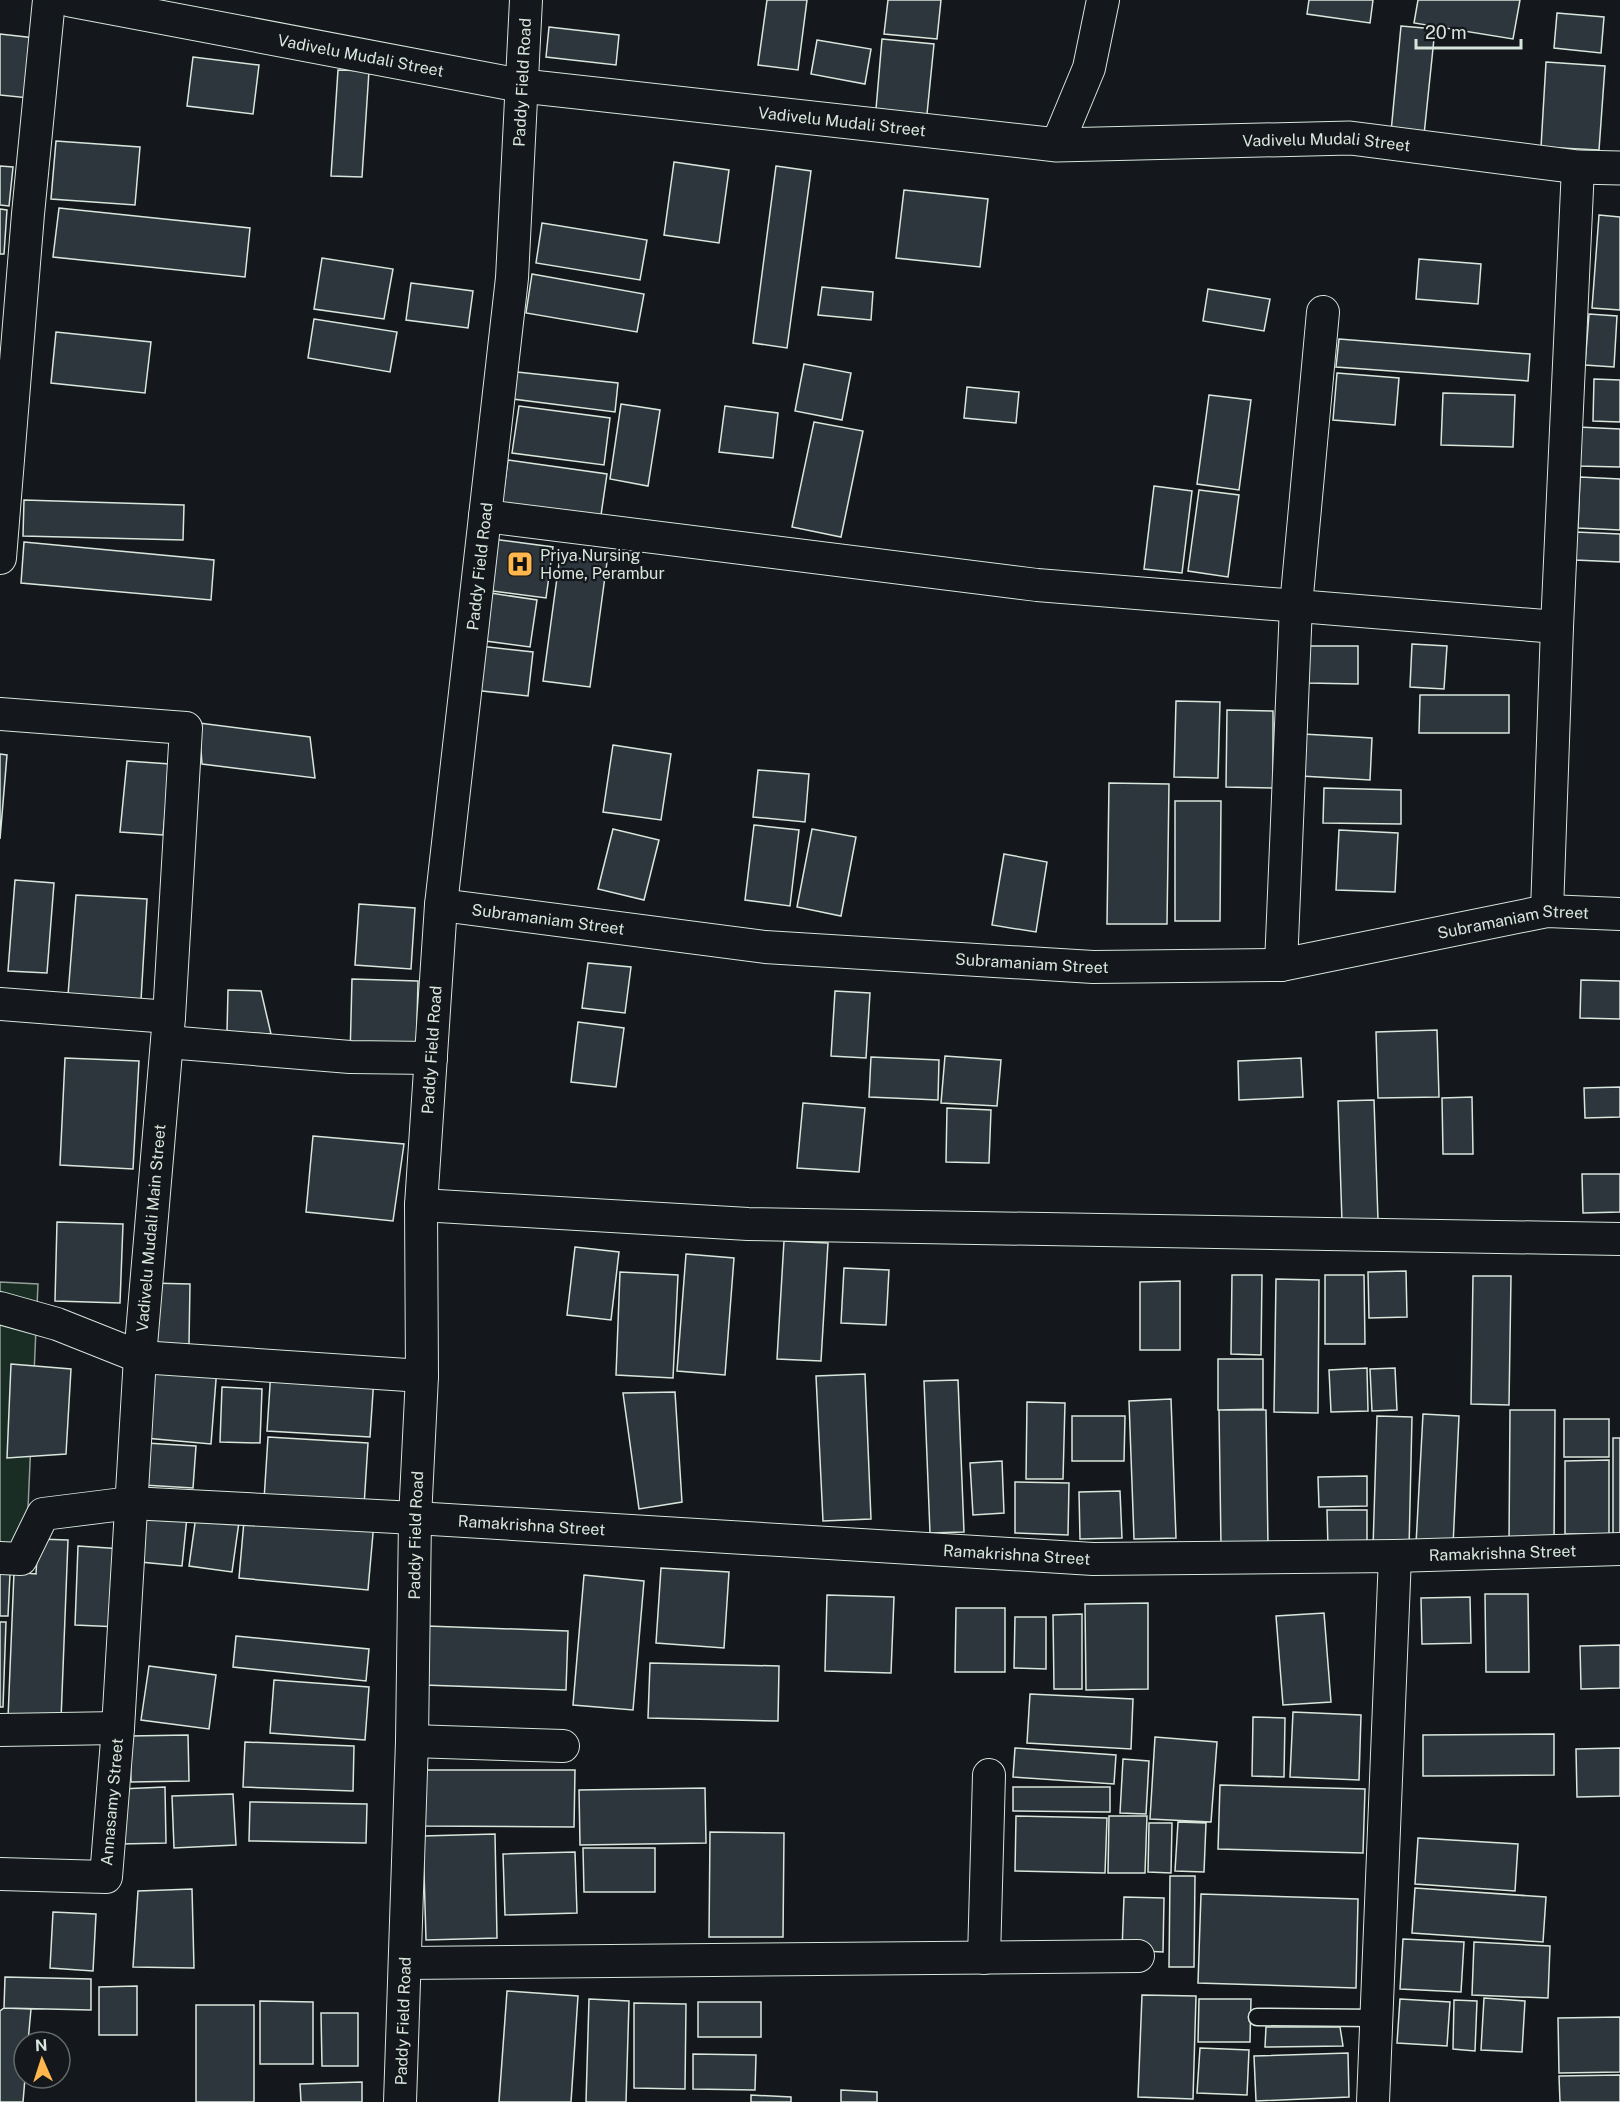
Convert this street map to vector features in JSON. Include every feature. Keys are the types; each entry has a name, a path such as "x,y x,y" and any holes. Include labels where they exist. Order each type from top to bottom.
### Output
{"street":[{"path":"0,558 27,225 49,0"},
{"name":"Vadivelu Mudali Street","path":"70,0 524,86 1057,145 1350,138 1578,167 1620,168"},
{"name":"Paddy Field Road","path":"400,2102 412,1741 415,1518 422,1376 421,1205 441,905 512,278 524,86 526,0"},
{"path":"1057,145 1089,68 1103,0"},
{"path":"1547,911 1557,627 1578,167"},
{"path":"1281,965 1296,606 1323,312"},
{"path":"486,516 1037,585 1557,627"},
{"name":"Vadivelu Mudali Main Street","path":"0,714 186,728 168,1030 140,1358 118,1728"},
{"name":"Subramaniam Street","path":"441,905 765,947 1093,967 1281,965 1547,911 1620,914"},
{"path":"0,1004 350,1057 431,1058"},
{"path":"421,1205 748,1224 1620,1239"},
{"path":"0,1308 57,1324 140,1358 422,1376"},
{"name":"Ramakrishna Street","path":"0,1558 21,1559 42,1514 131,1503 1093,1559 1395,1556 1620,1549"},
{"path":"1373,2102 1395,1556"},
{"path":"0,1730 118,1728"},
{"name":"Annasamy Street","path":"0,1874 106,1877 118,1728"},
{"path":"412,1741 562,1746"},
{"path":"984,1958 989,1775"},
{"path":"406,1964 1138,1956"}],"lane":[{"path":"1257,2017 1377,2018"}],"green space":[{"path":"0,1282 38,1284 26,1553 0,1553"}],"building":[{"path":"767,0 807,0 798,70 758,65"},
{"path":"888,0 941,0 937,39 884,34"},
{"path":"1309,0 1373,0 1370,23 1307,14"},
{"path":"1418,0 1520,0 1513,39 1414,23"},
{"path":"1557,13 1604,17 1601,53 1554,48"},
{"path":"1401,26 1435,29 1424,135 1391,132"},
{"path":"549,27 619,35 616,65 546,57"},
{"path":"0,34 35,38 29,98 0,95"},
{"path":"882,39 934,44 927,114 876,109"},
{"path":"817,40 871,49 865,84 811,74"},
{"path":"193,57 259,65 253,114 187,106"},
{"path":"1546,62 1605,66 1599,150 1541,147"},
{"path":"338,70 369,71 362,177 331,176"},
{"path":"56,141 140,147 135,205 51,199"},
{"path":"674,162 729,170 719,243 664,235"},
{"path":"0,166 13,167 9,206 0,205"},
{"path":"776,166 811,171 787,348 753,343"},
{"path":"904,190 988,199 980,267 896,258"},
{"path":"59,208 250,228 245,277 53,257"},
{"path":"0,209 7,210 4,254 0,254"},
{"path":"1599,215 1620,217 1620,310 1592,308"},
{"path":"542,223 647,240 640,280 536,263"},
{"path":"322,258 393,269 384,319 314,309"},
{"path":"1419,259 1481,264 1478,304 1416,299"},
{"path":"532,274 644,294 637,332 526,313"},
{"path":"411,283 473,291 468,328 406,320"},
{"path":"822,287 873,292 871,320 818,315"},
{"path":"1208,289 1270,299 1264,331 1203,321"},
{"path":"1589,314 1617,316 1614,367 1585,365"},
{"path":"314,319 397,332 390,372 308,358"},
{"path":"56,332 151,342 145,393 51,383"},
{"path":"1339,339 1530,354 1528,381 1336,367"},
{"path":"804,364 851,373 842,420 795,411"},
{"path":"517,372 618,383 615,412 513,399"},
{"path":"1337,373 1399,378 1395,425 1333,420"},
{"path":"1594,379 1620,380 1620,422 1593,421"},
{"path":"967,387 1019,392 1016,423 964,418"},
{"path":"1443,393 1515,395 1513,447 1441,445"},
{"path":"1209,395 1251,400 1239,490 1197,484"},
{"path":"621,404 660,410 648,486 610,479"},
{"path":"519,406 610,418 604,465 512,453"},
{"path":"725,406 778,413 773,458 719,452"},
{"path":"814,422 863,431 841,537 792,527"},
{"path":"1578,427 1620,429 1620,467 1577,466"},
{"path":"508,460 607,474 600,522 501,510"},
{"path":"1580,477 1620,479 1620,530 1578,528"},
{"path":"1154,486 1192,491 1182,573 1144,569"},
{"path":"1199,490 1239,495 1228,577 1188,571"},
{"path":"24,500 184,505 183,540 23,536"},
{"path":"1576,532 1620,534 1620,562 1575,560"},
{"path":"492,539 553,547 546,598 485,590"},
{"path":"24,542 214,560 211,600 21,583"},
{"path":"560,556 607,562 590,687 543,681"},
{"path":"484,592 537,600 530,647 478,640"},
{"path":"1412,644 1447,646 1444,689 1410,687"},
{"path":"479,646 533,652 528,696 473,690"},
{"path":"1309,646 1358,646 1358,684 1308,683"},
{"path":"1420,695 1509,695 1509,733 1419,733"},
{"path":"1176,701 1220,702 1218,778 1174,777"},
{"path":"1227,710 1273,711 1273,788 1226,787"},
{"path":"199,723 310,737 315,778 202,764"},
{"path":"1303,734 1372,738 1370,780 1301,776"},
{"path":"613,745 671,754 661,820 603,812"},
{"path":"0,754 7,755 0,839"},
{"path":"127,761 170,764 163,835 120,832"},
{"path":"758,770 809,774 805,822 753,817"},
{"path":"1109,783 1169,784 1167,924 1107,924"},
{"path":"1324,788 1401,790 1401,824 1323,823"},
{"path":"1175,801 1221,801 1220,921 1175,921"},
{"path":"754,825 799,830 790,906 745,900"},
{"path":"613,829 659,840 644,900 598,889"},
{"path":"812,829 856,837 841,916 797,907"},
{"path":"1339,830 1398,833 1395,892 1336,890"},
{"path":"1004,854 1047,862 1036,932 992,925"},
{"path":"15,880 54,883 47,973 8,971"},
{"path":"76,895 147,899 141,1000 68,995"},
{"path":"359,904 415,908 411,969 355,965"},
{"path":"588,963 631,967 625,1013 582,1008"},
{"path":"352,979 418,981 416,1059 350,1057"},
{"path":"1581,980 1620,981 1620,1019 1580,1018"},
{"path":"228,990 261,991 271,1034 227,1032"},
{"path":"835,991 870,993 866,1058 831,1056"},
{"path":"578,1022 624,1028 616,1087 571,1082"},
{"path":"1437,1030 1439,1097 1378,1098 1376,1032"},
{"path":"945,1056 1001,1060 997,1106 941,1103"},
{"path":"871,1057 939,1060 938,1100 869,1097"},
{"path":"65,1058 139,1061 133,1169 60,1165"},
{"path":"1301,1058 1303,1097 1239,1100 1238,1061"},
{"path":"1620,1087 1620,1117 1585,1118 1584,1088"},
{"path":"1472,1097 1473,1154 1443,1154 1442,1098"},
{"path":"1374,1100 1378,1220 1342,1222 1338,1101"},
{"path":"803,1103 865,1108 859,1172 797,1168"},
{"path":"947,1108 991,1110 989,1163 946,1162"},
{"path":"313,1136 404,1144 393,1221 306,1212"},
{"path":"1582,1174 1620,1174 1620,1212 1583,1213"},
{"path":"57,1222 123,1224 120,1303 55,1301"},
{"path":"784,1241 828,1243 821,1361 777,1359"},
{"path":"575,1247 619,1252 611,1320 567,1315"},
{"path":"686,1254 734,1258 725,1375 677,1371"},
{"path":"844,1268 889,1270 886,1325 841,1323"},
{"path":"1406,1271 1407,1317 1369,1318 1368,1272"},
{"path":"620,1272 678,1275 673,1378 616,1375"},
{"path":"1232,1275 1262,1275 1261,1355 1231,1354"},
{"path":"1325,1275 1364,1275 1365,1344 1325,1344"},
{"path":"1473,1276 1511,1276 1509,1405 1471,1404"},
{"path":"1276,1279 1319,1280 1318,1413 1274,1412"},
{"path":"1180,1281 1180,1350 1140,1350 1140,1282"},
{"path":"150,1283 190,1284 189,1344 148,1344"},
{"path":"1218,1359 1263,1359 1263,1409 1218,1410"},
{"path":"152,1361 217,1367 211,1444 145,1438"},
{"path":"11,1364 71,1369 66,1454 7,1458"},
{"path":"1367,1368 1368,1411 1331,1412 1329,1370"},
{"path":"1395,1368 1397,1410 1372,1411 1370,1369"},
{"path":"271,1370 374,1377 370,1437 267,1431"},
{"path":"865,1374 871,1519 823,1521 816,1376"},
{"path":"958,1380 964,1532 930,1533 924,1381"},
{"path":"222,1387 262,1389 260,1443 220,1442"},
{"path":"675,1392 682,1502 639,1509 623,1393"},
{"path":"1171,1399 1176,1538 1134,1539 1129,1401"},
{"path":"1027,1402 1065,1403 1063,1479 1026,1479"},
{"path":"1219,1410 1266,1410 1268,1546 1221,1546"},
{"path":"1510,1410 1555,1410 1554,1544 1509,1544"},
{"path":"1423,1414 1459,1416 1453,1546 1416,1544"},
{"path":"1072,1416 1125,1416 1124,1461 1072,1461"},
{"path":"1377,1416 1412,1417 1409,1549 1373,1548"},
{"path":"1564,1419 1609,1419 1609,1457 1564,1457"},
{"path":"268,1437 368,1443 364,1506 264,1500"},
{"path":"1613,1438 1620,1438 1620,1547 1613,1547"},
{"path":"146,1443 196,1446 193,1488 143,1485"},
{"path":"1609,1460 1609,1534 1565,1534 1565,1461"},
{"path":"1002,1461 1004,1513 973,1515 970,1463"},
{"path":"1367,1476 1367,1506 1319,1507 1318,1477"},
{"path":"1015,1482 1069,1483 1068,1535 1015,1533"},
{"path":"1120,1491 1122,1538 1080,1539 1079,1492"},
{"path":"245,1509 374,1522 368,1590 239,1578"},
{"path":"1327,1510 1367,1510 1367,1547 1328,1548"},
{"path":"146,1513 187,1517 182,1566 140,1562"},
{"path":"196,1516 239,1522 232,1572 189,1566"},
{"path":"38,1539 68,1540 61,1720 8,1718 14,1572 36,1574"},
{"path":"78,1546 123,1549 119,1627 75,1625"},
{"path":"661,1568 729,1572 724,1648 656,1643"},
{"path":"0,1574 10,1574 8,1616 0,1616"},
{"path":"584,1575 644,1581 633,1710 573,1705"},
{"path":"1485,1594 1528,1594 1529,1672 1486,1672"},
{"path":"827,1595 894,1597 891,1673 825,1671"},
{"path":"1470,1597 1471,1643 1422,1644 1421,1598"},
{"path":"1148,1603 1148,1689 1086,1690 1085,1604"},
{"path":"956,1608 1005,1608 1005,1672 955,1672"},
{"path":"1324,1613 1331,1702 1283,1705 1276,1616"},
{"path":"1082,1614 1082,1689 1054,1689 1053,1615"},
{"path":"1015,1617 1046,1617 1046,1669 1014,1668"},
{"path":"0,1622 6,1622 3,1707 0,1707"},
{"path":"427,1626 568,1631 566,1690 424,1685"},
{"path":"236,1636 369,1649 366,1681 233,1667"},
{"path":"1620,1645 1620,1688 1581,1689 1580,1646"},
{"path":"650,1663 779,1666 778,1721 648,1718"},
{"path":"149,1666 216,1675 209,1729 141,1720"},
{"path":"274,1680 369,1687 365,1740 270,1733"},
{"path":"1030,1694 1133,1699 1131,1749 1027,1743"},
{"path":"1293,1712 1361,1715 1359,1780 1290,1777"},
{"path":"1253,1717 1285,1718 1284,1777 1252,1776"},
{"path":"1554,1734 1554,1775 1423,1776 1423,1735"},
{"path":"188,1735 189,1781 131,1782 130,1736"},
{"path":"1155,1737 1217,1742 1211,1822 1150,1819"},
{"path":"245,1742 354,1746 353,1791 243,1787"},
{"path":"1015,1748 1116,1755 1114,1784 1013,1777"},
{"path":"1620,1748 1620,1796 1577,1797 1576,1749"},
{"path":"1123,1759 1149,1761 1146,1814 1120,1813"},
{"path":"424,1770 575,1770 574,1827 424,1826"},
{"path":"1220,1785 1365,1789 1363,1853 1218,1849"},
{"path":"165,1787 166,1843 121,1844 120,1789"},
{"path":"1013,1787 1110,1787 1110,1812 1013,1811"},
{"path":"705,1788 706,1843 580,1845 579,1790"},
{"path":"233,1794 236,1845 174,1848 172,1796"},
{"path":"250,1802 367,1804 366,1843 249,1841"},
{"path":"1016,1816 1107,1818 1105,1873 1015,1871"},
{"path":"1109,1816 1147,1816 1145,1873 1108,1873"},
{"path":"1178,1822 1206,1823 1204,1872 1175,1871"},
{"path":"1149,1823 1172,1823 1171,1873 1148,1872"},
{"path":"710,1832 784,1833 783,1937 709,1937"},
{"path":"495,1834 497,1938 426,1940 423,1836"},
{"path":"1418,1838 1518,1844 1515,1891 1415,1884"},
{"path":"583,1848 655,1848 655,1892 584,1892"},
{"path":"575,1852 577,1913 505,1915 503,1854"},
{"path":"1170,1876 1195,1876 1194,1967 1169,1967"},
{"path":"1415,1888 1546,1897 1543,1942 1412,1933"},
{"path":"192,1889 194,1968 133,1967 138,1891"},
{"path":"1201,1894 1358,1899 1356,1988 1198,1983"},
{"path":"1124,1897 1164,1898 1163,1952 1122,1950"},
{"path":"53,1912 96,1914 93,1971 50,1968"},
{"path":"1403,1939 1464,1942 1461,1992 1400,1989"},
{"path":"1474,1942 1550,1946 1548,1998 1472,1995"},
{"path":"5,1977 91,1979 91,2010 4,2008"},
{"path":"137,1986 137,2035 99,2035 99,1987"},
{"path":"507,1991 578,1996 571,2102 499,2102"},
{"path":"1142,1995 1196,1996 1193,2099 1138,2097"},
{"path":"1484,1998 1525,2001 1522,2052 1481,2050"},
{"path":"589,1999 629,2001 626,2102 586,2102"},
{"path":"1199,1999 1251,1999 1250,2042 1198,2042"},
{"path":"1400,1999 1450,2002 1447,2046 1397,2043"},
{"path":"1454,2000 1477,2001 1475,2051 1453,2049"},
{"path":"260,2001 313,2002 313,2064 260,2064"},
{"path":"698,2002 761,2002 761,2037 698,2037"},
{"path":"634,2003 686,2004 685,2089 634,2088"},
{"path":"196,2005 254,2005 254,2102 196,2102"},
{"path":"4,2008 31,2009 29,2030 12,2030 12,2090 24,2090 23,2102 0,2102 0,2011"},
{"path":"321,2013 358,2013 358,2066 322,2066"},
{"path":"1620,2017 1620,2072 1559,2073 1558,2018"},
{"path":"1266,2027 1340,2027 1343,2046 1265,2047"},
{"path":"1200,2048 1249,2050 1247,2095 1197,2093"},
{"path":"1348,2053 1349,2097 1256,2101 1254,2056"},
{"path":"693,2054 756,2055 755,2090 693,2089"},
{"path":"1620,2075 1620,2102 1560,2102 1559,2076"},
{"path":"362,2082 362,2102 301,2102 300,2084"},
{"path":"841,2090 877,2092 877,2102 841,2102"},
{"path":"751,2095 791,2097 791,2102 751,2102"}],"place":[{"name":"Priya Nursing Home, Perambur","path":"520,564"}]}
